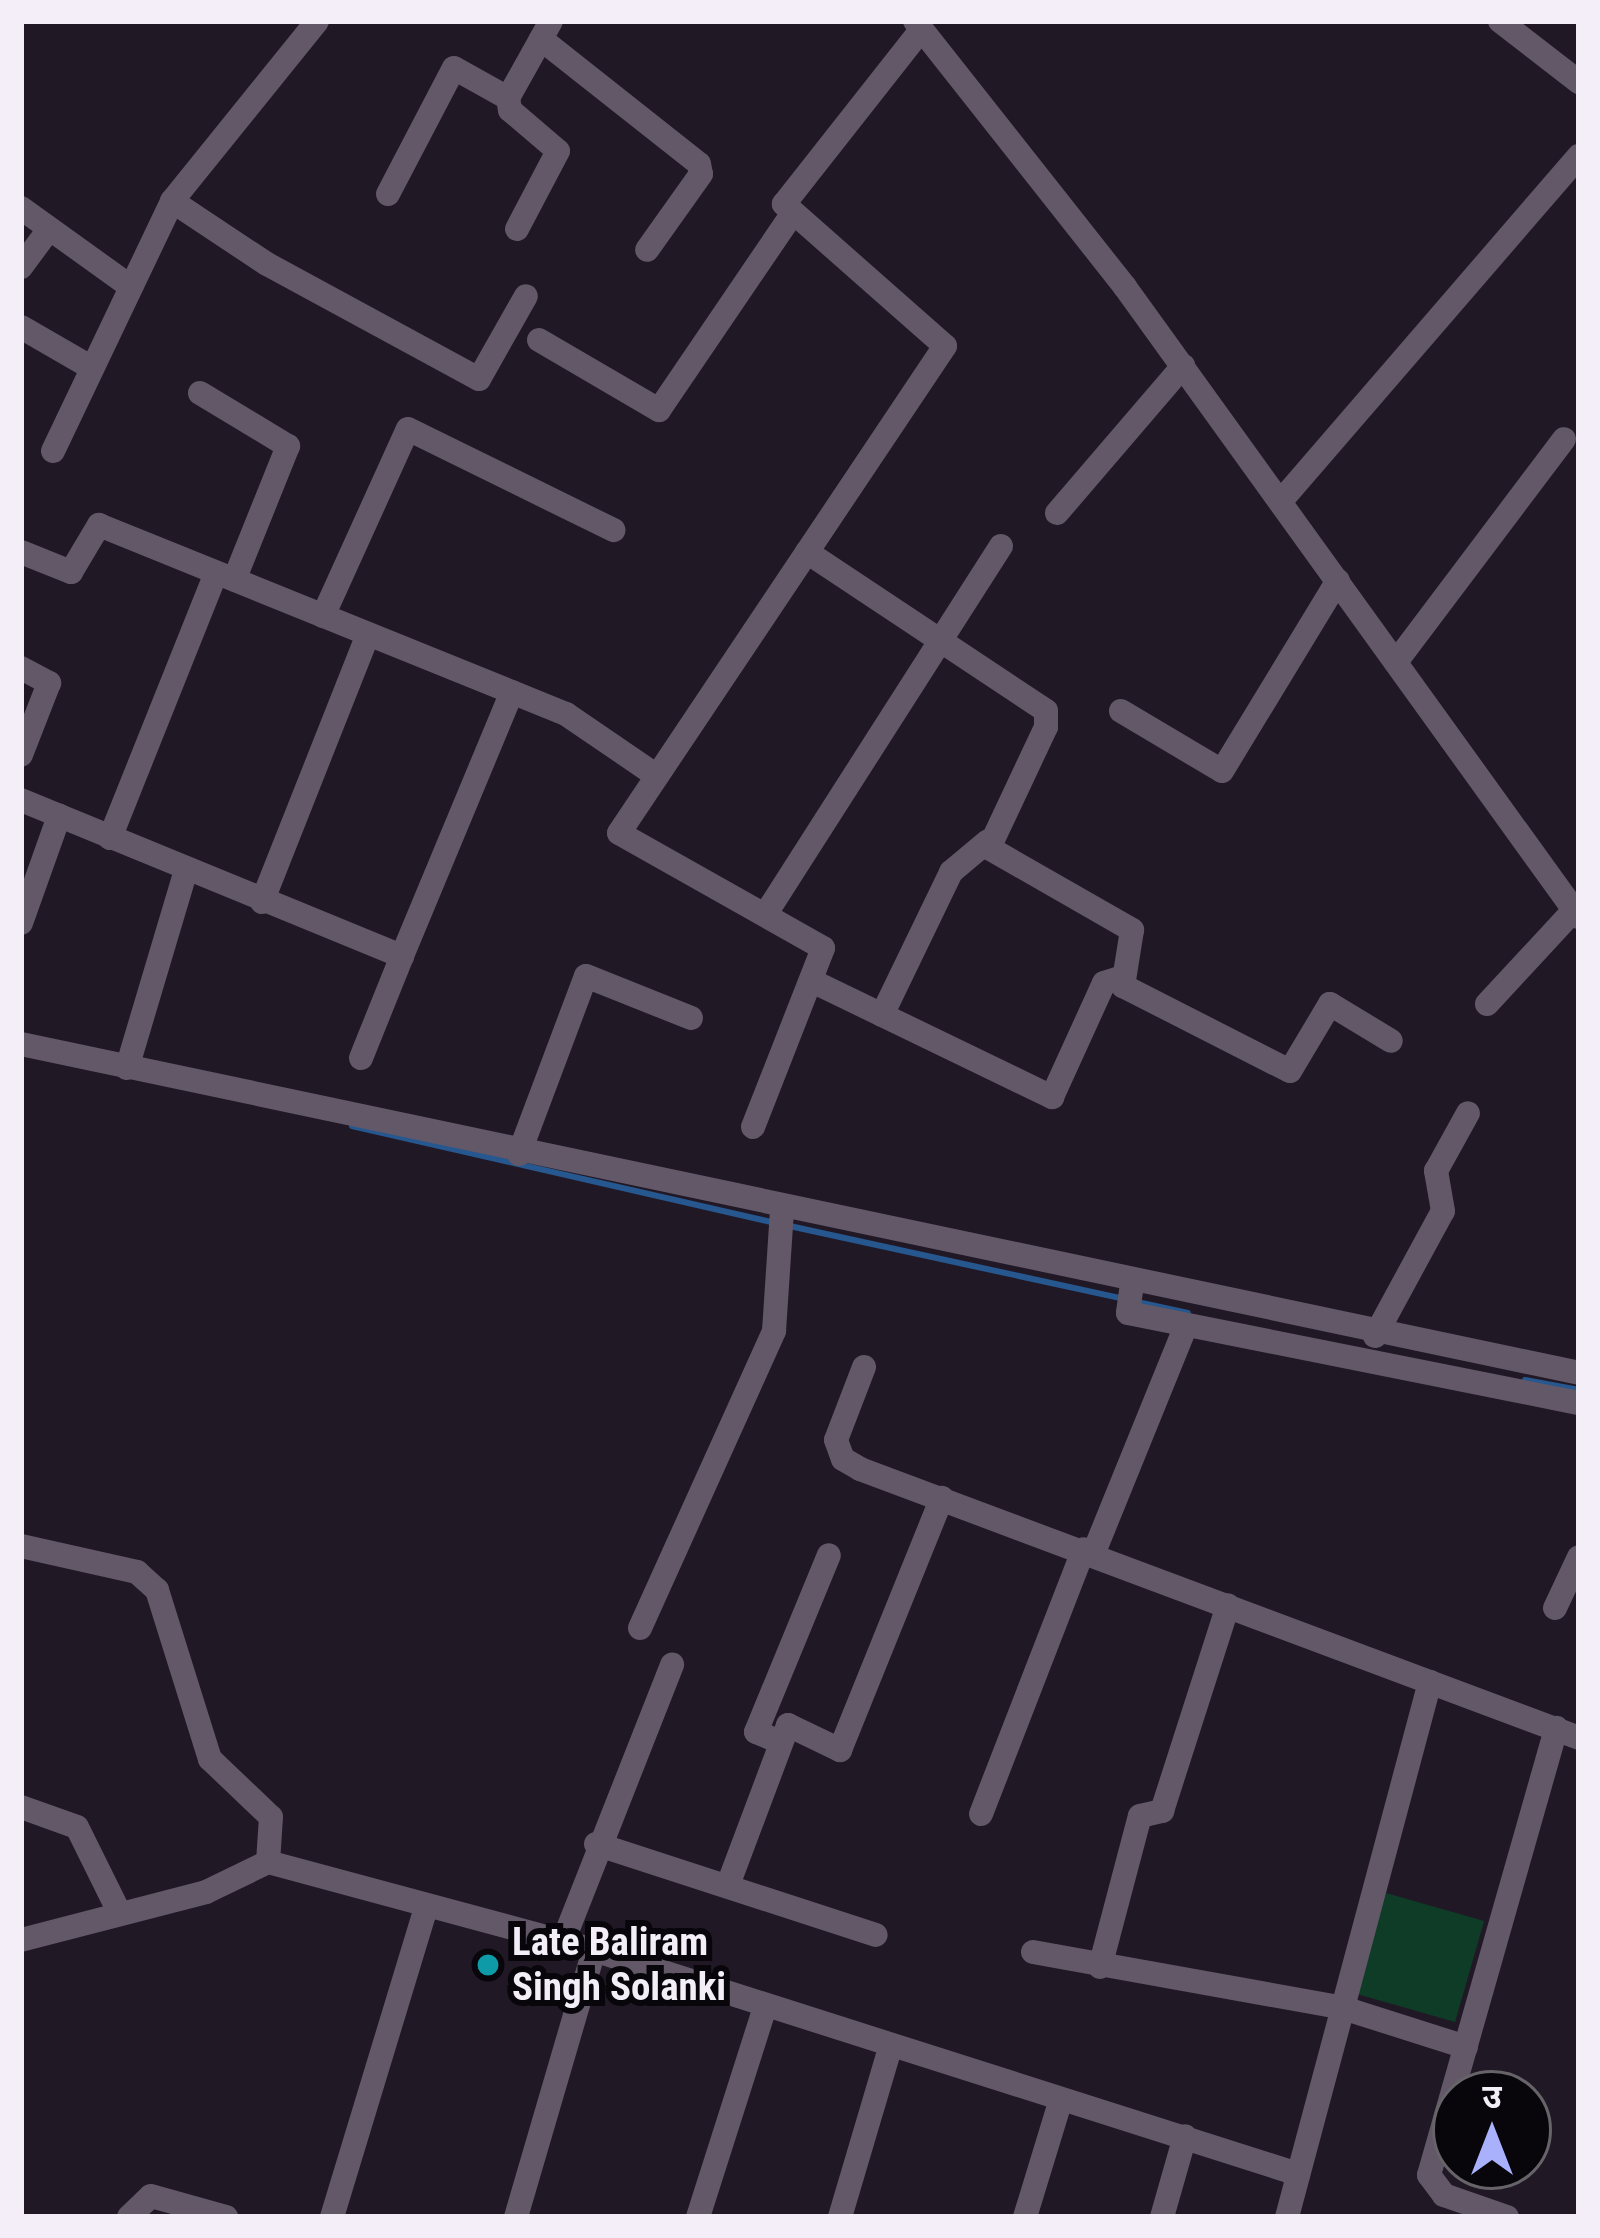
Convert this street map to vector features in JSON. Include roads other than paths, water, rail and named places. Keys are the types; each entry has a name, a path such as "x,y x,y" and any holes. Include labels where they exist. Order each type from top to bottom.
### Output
{"street":[{"path":"53,451 172,201 317,21"},
{"path":"1500,21 1579,82"},
{"path":"753,1126 823,948 619,836 947,341 792,214 786,200 918,26 1183,366 1576,913 1487,1004"},
{"path":"517,229 558,151 510,110 508,98 546,30 699,164 701,174 647,250"},
{"path":"388,194 454,68 508,98"},
{"path":"1281,501 1579,156"},
{"path":"172,201 267,264 479,380 526,296"},
{"path":"21,208 47,232 131,286"},
{"path":"539,340 659,410 792,214"},
{"path":"21,267 47,232"},
{"path":"21,327 92,368"},
{"path":"1058,513 1183,366"},
{"path":"110,838 288,446 200,393"},
{"path":"323,616 408,429 613,530"},
{"path":"1396,662 1564,439"},
{"path":"21,552 71,572 99,525 566,714 657,776"},
{"path":"765,915 1001,547"},
{"path":"807,552 1046,711 1046,727 988,841 951,872 882,1015"},
{"path":"1121,711 1222,771 1338,580"},
{"path":"262,902 368,634"},
{"path":"21,668 49,687 21,755"},
{"path":"362,1058 512,692"},
{"path":"21,800 402,956"},
{"path":"21,923 58,816"},
{"path":"988,841 1132,930 1119,978"},
{"path":"128,1068 186,870"},
{"path":"519,1154 586,976 691,1018"},
{"path":"812,981 1052,1097 1104,983 1119,978 1291,1071 1330,1004 1391,1040"},
{"path":"21,1044 519,1154 780,1220 1130,1295 1579,1373"},
{"path":"1375,1336 1443,1211 1436,1171 1468,1114"},
{"path":"640,1628 775,1330 780,1220"},
{"path":"1130,1295 1186,1325 1579,1402"},
{"path":"981,1814 1186,1325"},
{"path":"864,1367 836,1440 843,1459 1568,1733 1429,2175 1444,2195 1492,2215"},
{"path":"728,1885 788,1725 840,1750 942,1498"},
{"path":"21,1546 136,1572 158,1590 201,1742 218,1771 271,1817 268,1862"},
{"path":"780,1742 755,1732 829,1555"},
{"path":"1556,1608 1579,1557"},
{"path":"1100,1966 1139,1816 1164,1806 1228,1605"},
{"path":"564,1940 596,1844 672,1665"},
{"path":"1287,2217 1430,1682"},
{"path":"21,1807 76,1827 118,1912"},
{"path":"596,1844 877,1935"},
{"path":"21,1940 234,1882 268,1862 426,1908 564,1940 890,2048 1298,2174"},
{"path":"332,2217 426,1908"},
{"path":"516,2217 594,1950"},
{"path":"1033,1952 1342,2008 1466,2047"},
{"path":"698,2217 765,2007"},
{"path":"840,2217 890,2048"},
{"path":"1025,2217 1061,2099"},
{"path":"1162,2217 1184,2137"},
{"path":"129,2217 151,2196 226,2217"}],"waterway":[{"path":"352,1126 772,1222"},
{"path":"785,1225 1124,1299"},
{"path":"1137,1302 1188,1313"},
{"path":"1525,1380 1579,1390"}],"place":[{"name":"Late Baliram Singh Solanki","path":"488,1965"}]}
